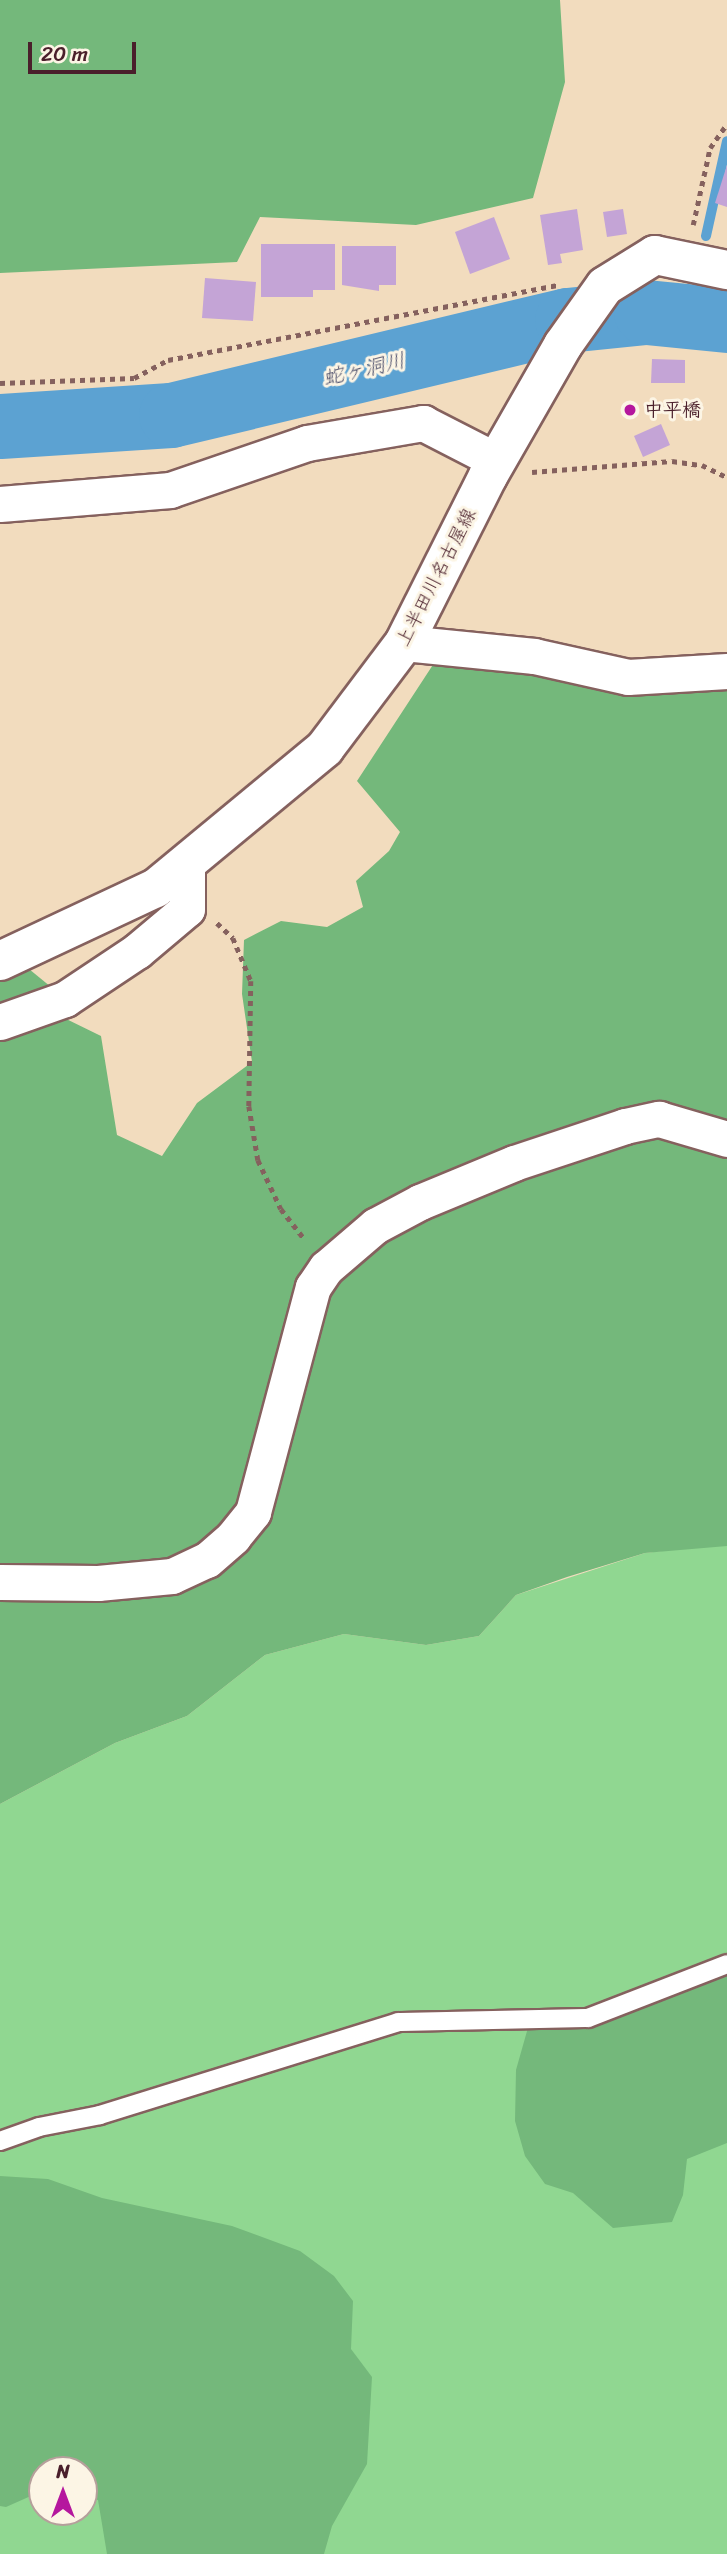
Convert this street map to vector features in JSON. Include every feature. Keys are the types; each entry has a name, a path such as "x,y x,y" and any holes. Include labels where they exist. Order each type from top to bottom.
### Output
{"main road":[{"name":"上半田川名古屋線","path":"0,961 156,888 188,880 325,748 404,643 493,469 563,345 605,286 655,255 727,270"}],"street":[{"path":"0,504 170,490 307,443 423,423 493,469"},
{"path":"404,643 534,656 628,677 727,671"},
{"path":"0,1023 65,999 126,958 187,909 188,880"},
{"path":"0,1581 97,1583 172,1576 207,1560 233,1537 253,1512 313,1287 326,1268 375,1226 419,1202 625,1126 659,1119 727,1139"}],"lane":[{"path":"0,2141 39,2127 100,2115 398,2022 588,2018 727,1964"}],"path":[{"path":"691,234 710,148 727,124"},
{"path":"0,383 134,378 168,360 562,284"},
{"path":"493,469 671,461 702,465 727,477"},
{"path":"188,880 233,938 251,981 249,1106 258,1160 281,1209 326,1268"}],"green space":[{"path":"0,0 560,0 565,82 533,198 416,225 260,217 237,262 0,273"},
{"path":"440,654 727,677 727,1131 671,1112 332,1250 246,1510 192,1562 0,1573 0,1034 54,1013 101,1036 117,1135 162,1156 197,1103 252,1062 242,994 244,940 281,921 327,927 363,907 356,881 389,851 400,832 357,781"},
{"path":"29,969 51,987 0,1007 0,977"},
{"path":"629,1131 727,1149 727,1546 645,1553 516,1595 479,1636 426,1645 344,1634 265,1655 187,1716 115,1743 0,1804 0,1588 234,1552 320,1288 379,1232"},
{"path":"721,1544 727,1546 727,2554 0,2554 0,1804 115,1743 187,1716 265,1655 344,1634 426,1645 479,1636 516,1595 645,1553"},
{"path":"727,1971 727,2143 687,2159 683,2195 672,2222 613,2228 573,2193 545,2184 525,2156 515,2121 516,2070 529,2024 589,2022"},
{"path":"0,2176 48,2179 102,2198 232,2226 300,2251 334,2276 353,2301 351,2349 372,2377 367,2464 332,2526 324,2554 107,2554 98,2500 98,2456 28,2456 28,2497 6,2507 0,2506"}],"building":[{"path":"727,165 727,207 715,203"},
{"path":"577,209 583,250 560,254 562,263 548,265 540,215"},
{"path":"623,209 627,234 607,237 603,212"},
{"path":"494,217 510,259 470,274 455,232"},
{"path":"261,244 335,244 335,290 313,290 313,297 261,297"},
{"path":"342,246 396,246 396,285 379,285 379,291 342,285"},
{"path":"205,278 256,282 253,321 202,318"},
{"path":"652,359 685,360 685,383 651,383"},
{"path":"661,424 670,445 643,457 634,436"}],"waterway":[{"path":"706,236 727,141"},
{"path":"693,316 698,289"},
{"name":"蛇ヶ洞川","path":"0,426 171,415 567,320 646,312 727,320"}],"place":[{"name":"中平橋","path":"630,410"}]}
